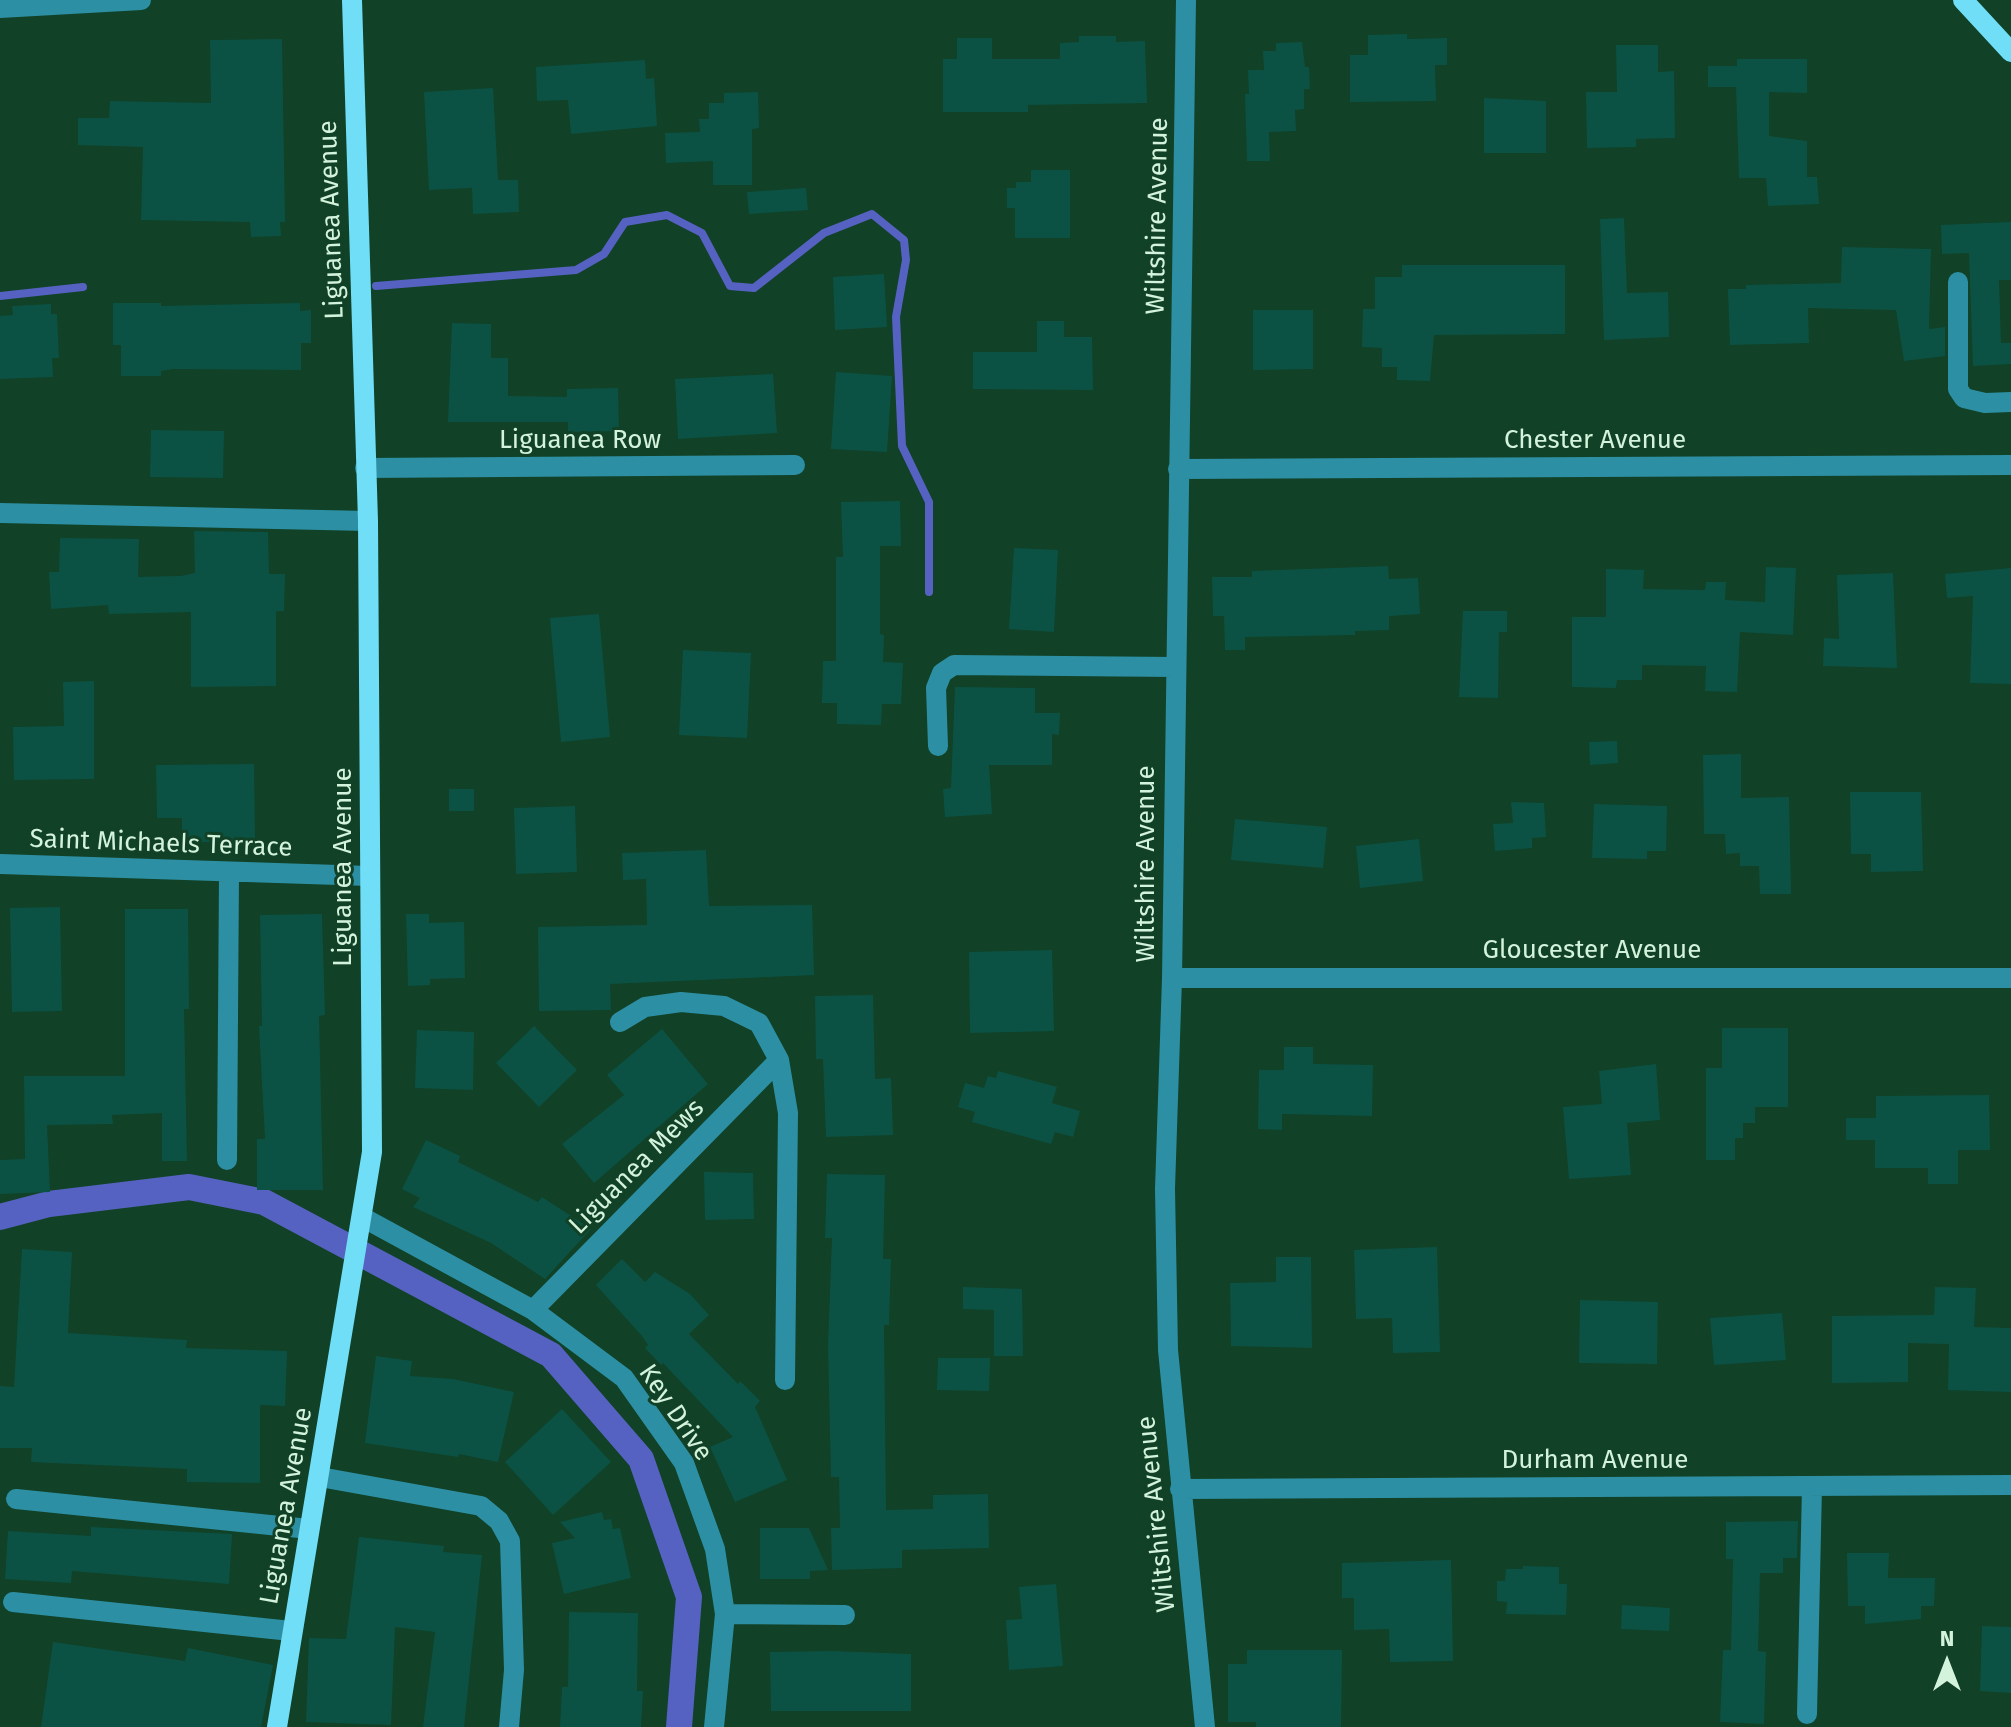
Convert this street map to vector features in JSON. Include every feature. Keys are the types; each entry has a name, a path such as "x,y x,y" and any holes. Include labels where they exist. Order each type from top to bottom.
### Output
{"main road":[{"name":"Liguanea Avenue","path":"277,1727 372,1152 368,521 352,0"},
{"path":"1963,0 2011,52"}],"street":[{"path":"0,8 141,0"},
{"name":"Wiltshire Avenue","path":"1186,0 1172,978 1165,1189 1167,1306 1180,1489 1205,1727"},
{"path":"1958,282 1958,389 1964,398 1985,403 2011,402"},
{"name":"Liguanea Row","path":"365,468 795,465"},
{"name":"Chester Avenue","path":"1178,469 2011,465"},
{"path":"0,513 368,521"},
{"path":"938,746 936,688 942,673 954,665 1175,667"},
{"name":"Saint Michaels Terrace","path":"0,864 229,874 369,876"},
{"path":"227,1160 229,874"},
{"name":"Gloucester Avenue","path":"1172,978 2011,978"},
{"path":"620,1022 645,1007 681,1002 724,1006 759,1023 779,1060 788,1113 785,1380"},
{"name":"Liguanea Mews","path":"533,1310 779,1060"},
{"name":"Key Drive","path":"361,1222 533,1310 624,1378 684,1463 715,1549 725,1614 714,1727"},
{"path":"320,1477 481,1506 499,1521 510,1541 514,1670 509,1727"},
{"name":"Durham Avenue","path":"1180,1489 2011,1485"},
{"path":"1807,1714 1812,1486"},
{"path":"16,1499 309,1529"},
{"path":"13,1602 291,1631"},
{"path":"725,1614 845,1615"}],"building":[{"path":"1407,34 1407,39 1447,38 1447,65 1435,65 1436,101 1350,102 1350,55 1368,55 1368,35"},
{"path":"1079,36 1116,36 1116,42 1145,41 1147,103 1028,105 1028,112 943,112 943,59 957,59 957,38 992,38 992,59 1060,59 1060,43 1079,42"},
{"path":"282,39 285,222 280,222 281,236 251,237 250,222 141,220 143,147 78,145 78,118 109,118 110,101 211,103 210,40"},
{"path":"1302,42 1305,67 1309,67 1310,89 1304,89 1304,109 1295,110 1296,131 1269,132 1270,161 1247,161 1245,94 1249,94 1248,70 1264,70 1263,51 1276,51 1276,43"},
{"path":"1616,45 1658,45 1658,72 1674,71 1675,138 1636,139 1636,147 1587,148 1586,92 1617,92"},
{"path":"1737,59 1807,59 1807,93 1769,92 1769,136 1807,141 1807,177 1817,177 1819,204 1768,206 1766,178 1739,178 1736,87 1708,87 1708,66 1737,66"},
{"path":"645,60 646,79 654,78 657,126 571,134 568,100 537,101 536,67"},
{"path":"493,88 498,180 518,180 519,212 473,214 472,188 429,190 424,92"},
{"path":"758,92 759,128 752,129 752,185 713,185 713,161 666,163 665,133 700,132 699,119 709,119 709,103 724,103 724,93"},
{"path":"1484,98 1546,101 1546,153 1484,153"},
{"path":"1031,170 1070,170 1070,238 1015,238 1015,208 1007,208 1007,188 1016,188 1016,182 1031,182"},
{"path":"806,188 808,210 749,214 747,192"},
{"path":"1624,218 1627,293 1668,292 1669,337 1604,340 1600,219"},
{"path":"2011,222 2011,280 1999,280 2001,343 2011,343 2011,364 1973,366 1969,253 1942,254 1941,225"},
{"path":"1842,247 1931,249 1929,329 1945,327 1945,356 1904,361 1896,310 1808,308 1809,343 1730,345 1728,289 1746,289 1746,285 1841,283"},
{"path":"1402,265 1565,265 1565,334 1434,335 1430,381 1397,380 1397,367 1382,367 1382,348 1362,347 1363,309 1375,309 1375,277 1402,277"},
{"path":"884,274 887,327 835,330 833,277"},
{"path":"113,303 161,303 161,306 300,303 300,311 311,310 311,343 301,343 301,370 173,369 161,371 161,376 121,376 121,345 113,345"},
{"path":"51,304 51,314 57,314 59,358 52,358 53,377 0,379 0,316 13,315 12,306"},
{"path":"1253,310 1313,310 1313,369 1253,370"},
{"path":"1037,321 1064,321 1064,337 1092,337 1093,390 973,389 973,352 1037,352"},
{"path":"452,323 491,324 491,358 508,358 508,396 567,397 567,389 618,388 619,431 568,432 568,422 448,422"},
{"path":"836,372 892,376 887,452 831,449"},
{"path":"773,374 777,433 678,439 675,379"},
{"path":"151,430 224,431 223,478 150,477"},
{"path":"900,501 901,546 880,546 880,634 884,635 883,662 903,663 901,704 882,704 881,725 837,724 837,703 822,703 823,661 836,661 836,557 843,557 841,502"},
{"path":"194,531 268,532 269,574 285,574 284,611 276,611 276,686 191,687 191,612 109,614 108,605 51,609 49,572 59,572 60,538 139,539 138,577 181,576 195,573"},
{"path":"1014,548 1058,550 1054,632 1009,629"},
{"path":"1388,566 1389,579 1418,578 1420,614 1389,616 1389,630 1355,631 1355,635 1245,637 1245,650 1225,650 1224,616 1213,616 1212,577 1252,577 1252,571"},
{"path":"1766,567 1796,568 1793,635 1740,632 1737,692 1705,691 1706,666 1642,665 1642,680 1617,680 1616,688 1572,687 1572,617 1606,617 1606,569 1644,570 1643,589 1705,590 1706,582 1726,582 1725,600 1765,602"},
{"path":"2011,568 2011,684 1970,683 1973,596 1947,598 1945,574"},
{"path":"1893,573 1897,668 1823,666 1824,638 1839,639 1837,575"},
{"path":"1463,611 1507,611 1507,632 1499,632 1498,698 1459,697"},
{"path":"599,614 610,737 561,742 550,618"},
{"path":"683,650 751,653 747,738 679,735"},
{"path":"94,681 94,779 14,780 13,727 64,726 63,682"},
{"path":"955,687 1035,688 1035,713 1060,713 1059,735 1052,734 1052,765 989,765 992,814 945,817 943,789 951,788"},
{"path":"1617,741 1618,763 1590,765 1589,742"},
{"path":"1741,754 1741,798 1789,797 1791,894 1760,894 1759,866 1740,866 1740,853 1726,854 1725,834 1704,834 1703,755"},
{"path":"254,764 255,842 182,842 182,818 157,818 156,765"},
{"path":"449,789 474,789 474,811 449,811"},
{"path":"1850,792 1921,792 1923,871 1871,872 1871,854 1851,854"},
{"path":"1511,802 1544,803 1546,837 1532,838 1532,848 1495,851 1493,824 1513,823"},
{"path":"1594,804 1667,806 1666,851 1647,851 1647,859 1592,858"},
{"path":"575,806 577,872 516,874 514,808"},
{"path":"1235,819 1327,827 1323,868 1231,860"},
{"path":"1419,839 1423,881 1360,888 1356,846"},
{"path":"706,850 709,906 812,905 814,975 610,984 611,1010 539,1011 538,927 647,925 646,879 623,880 622,853"},
{"path":"60,907 62,1011 12,1012 10,908"},
{"path":"125,909 188,909 189,1009 184,1009 187,1161 162,1161 162,1113 112,1115 113,1124 47,1125 50,1192 0,1194 0,1160 25,1159 24,1076 125,1076"},
{"path":"322,914 325,1015 319,1016 323,1190 257,1190 257,1139 265,1139 259,1026 262,1026 260,915"},
{"path":"406,914 429,914 429,923 464,922 465,978 430,979 430,985 408,986"},
{"path":"1052,950 1054,1031 970,1033 969,952"},
{"path":"873,995 875,1079 891,1078 893,1135 826,1137 823,1059 816,1059 815,996"},
{"path":"534,1026 577,1070 539,1107 496,1063"},
{"path":"1722,1028 1788,1028 1788,1107 1755,1107 1755,1123 1743,1123 1743,1138 1735,1138 1735,1160 1706,1160 1706,1068 1722,1068"},
{"path":"662,1029 708,1084 594,1183 562,1144 624,1095 607,1075"},
{"path":"417,1030 474,1032 473,1090 415,1088"},
{"path":"1284,1047 1313,1047 1313,1064 1373,1065 1372,1116 1282,1114 1282,1130 1258,1129 1259,1070 1284,1070"},
{"path":"1656,1064 1660,1120 1627,1123 1631,1175 1569,1179 1563,1107 1602,1104 1599,1071"},
{"path":"998,1071 1057,1087 1052,1103 1080,1111 1073,1137 1055,1132 1051,1144 972,1122 975,1112 958,1107 965,1083 984,1088 988,1076 996,1078"},
{"path":"1989,1095 1990,1150 1958,1150 1958,1184 1928,1184 1928,1168 1875,1168 1875,1140 1846,1140 1846,1118 1876,1118 1876,1096"},
{"path":"426,1140 460,1156 458,1162 538,1202 542,1197 591,1229 545,1279 491,1243 413,1207 420,1198 402,1189"},
{"path":"704,1172 753,1173 754,1219 705,1220"},
{"path":"827,1174 885,1175 883,1259 891,1259 889,1325 884,1325 886,1510 933,1509 933,1495 988,1494 989,1548 902,1550 902,1568 832,1570 831,1528 840,1528 839,1477 831,1477 828,1346 832,1238 825,1238"},
{"path":"1437,1247 1440,1352 1393,1353 1392,1318 1356,1319 1354,1250"},
{"path":"22,1249 72,1252 68,1333 187,1340 186,1348 287,1351 285,1406 260,1405 260,1483 187,1482 187,1469 31,1462 32,1448 0,1448 0,1386 14,1387"},
{"path":"1276,1257 1311,1257 1312,1348 1231,1346 1230,1283 1276,1282"},
{"path":"622,1259 645,1282 655,1272 690,1294 709,1315 689,1334 738,1384 740,1381 760,1401 755,1407 787,1480 735,1502 710,1447 733,1437 645,1348 648,1345 642,1336 596,1285"},
{"path":"963,1287 1022,1289 1023,1356 994,1356 994,1310 963,1309"},
{"path":"1935,1287 1976,1288 1974,1327 2011,1328 2011,1392 1948,1390 1949,1344 1908,1343 1908,1382 1832,1383 1832,1316 1934,1315"},
{"path":"1580,1300 1658,1302 1657,1364 1579,1363"},
{"path":"1782,1313 1786,1360 1714,1365 1710,1318"},
{"path":"376,1356 412,1361 410,1376 453,1379 514,1392 498,1462 459,1454 458,1457 365,1443"},
{"path":"938,1358 990,1358 989,1391 937,1390"},
{"path":"562,1409 611,1462 553,1515 505,1462"},
{"path":"602,1512 604,1520 611,1519 613,1529 620,1528 631,1578 564,1594 552,1543 575,1538 560,1522"},
{"path":"1798,1521 1797,1558 1783,1558 1783,1573 1760,1573 1758,1651 1766,1652 1764,1724 1720,1722 1723,1650 1731,1650 1733,1559 1726,1559 1726,1522"},
{"path":"91,1527 232,1534 229,1584 72,1571 71,1583 5,1579 8,1531 91,1536"},
{"path":"760,1528 809,1528 828,1570 810,1571 810,1579 760,1579"},
{"path":"359,1537 444,1546 443,1552 482,1555 464,1727 423,1727 435,1632 395,1627 391,1725 306,1722 309,1638 346,1639"},
{"path":"1847,1553 1889,1553 1888,1578 1935,1578 1934,1606 1921,1606 1921,1619 1865,1624 1865,1606 1848,1606"},
{"path":"1451,1560 1453,1661 1390,1662 1389,1629 1354,1630 1354,1598 1342,1598 1342,1563"},
{"path":"1523,1566 1559,1567 1559,1584 1567,1584 1566,1615 1506,1614 1507,1602 1497,1601 1497,1581 1505,1581 1506,1569 1523,1569"},
{"path":"1056,1584 1063,1666 1009,1670 1006,1620 1022,1619 1019,1587"},
{"path":"1622,1605 1670,1608 1669,1631 1621,1629"},
{"path":"569,1612 638,1613 637,1691 643,1691 641,1727 560,1727 562,1687 568,1687"},
{"path":"1982,1626 2011,1627 2011,1693 1980,1691"},
{"path":"53,1642 185,1661 188,1648 273,1665 261,1727 41,1727"},
{"path":"1247,1650 1342,1650 1341,1727 1256,1727 1256,1722 1228,1722 1228,1664 1247,1664"},
{"path":"770,1652 911,1654 911,1711 771,1711"}],"waterway":[{"path":"376,286 576,270 604,254 625,222 667,215 702,233 730,286 754,288 824,233 872,214 904,240 906,260 896,317 902,446 929,502 929,592"},
{"path":"0,296 83,287"},
{"path":"0,1217 49,1204 189,1187 264,1202 551,1355 641,1459 689,1597 679,1727"}]}
